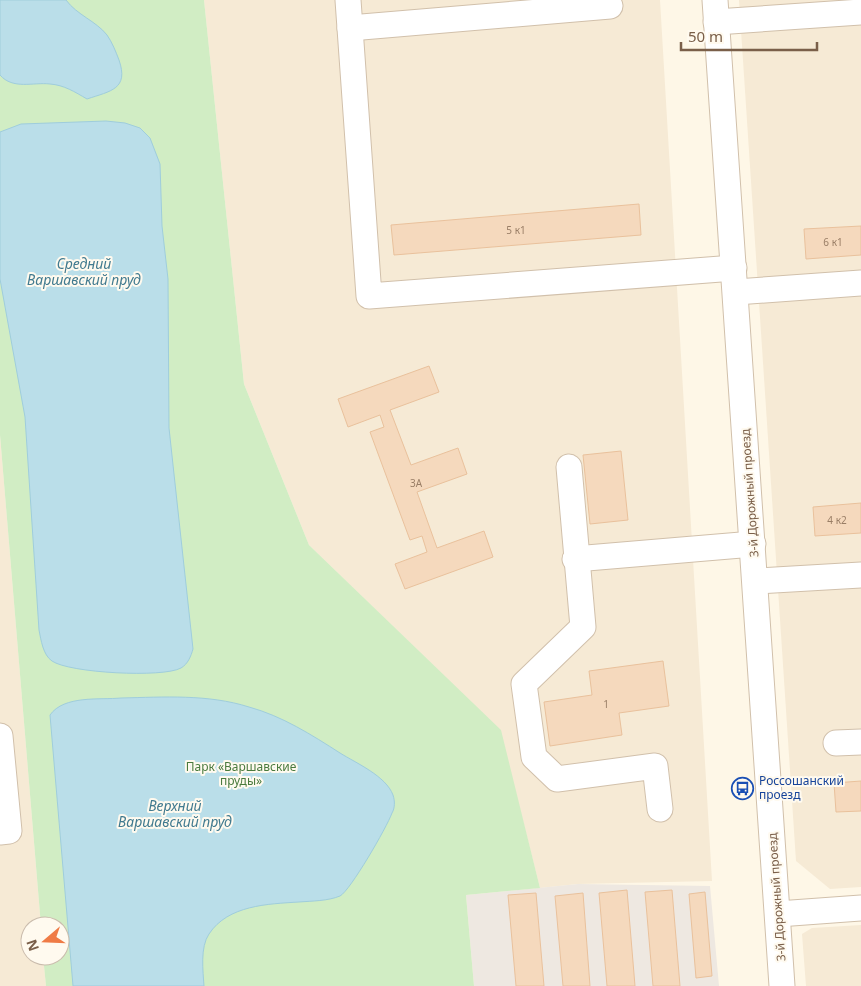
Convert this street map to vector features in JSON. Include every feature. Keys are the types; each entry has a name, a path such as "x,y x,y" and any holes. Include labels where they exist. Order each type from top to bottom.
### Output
{"street":[{"path":"348,0 369,296 734,268"},
{"path":"350,28 610,6"},
{"path":"716,11 861,12"},
{"name":"3-й Дорожный проезд","path":"716,11 782,986"},
{"path":"736,292 861,283"},
{"path":"569,467 583,627 524,684 534,757 557,779 655,766 660,809"},
{"path":"576,559 753,544"},
{"path":"756,581 861,575"},
{"path":"0,736 9,831 0,832"},
{"path":"836,743 861,742"},
{"path":"778,914 861,908"}],"shaded area":[{"path":"204,0 660,0 712,881 578,884 540,888 500,730 309,545 244,384"},
{"path":"739,0 861,0 861,887 830,889 796,861"},
{"path":"0,435 40,916 20,916 20,966 44,966 46,986 0,986"},
{"path":"578,884 710,886 719,986 474,986 466,895"},
{"path":"861,925 861,986 806,986 802,934 812,928"}],"green space":[{"name":"Парк «Варшавские пруды»","path":"0,0 204,0 244,384 309,545 501,730 540,888 466,895 474,986 46,986 44,966 70,966 70,916 40,916 0,435"}],"water":[{"path":"0,0 66,0 103,30 109,38 119,60 122,77 120,83 104,94 87,99 60,86 17,84 5,80 0,75"},
{"name":"Средний Варшавский пруд","path":"106,121 125,123 140,128 150,138 160,164 162,226 168,279 169,428 193,649 187,662 181,668 156,673 116,673 77,669 52,661 44,651 39,630 25,417 0,279 0,132 21,124"},
{"name":"Верхний Варшавский пруд","path":"202,698 233,703 273,715 319,739 377,776 393,795 394,809 360,871 340,896 325,900 262,905 238,912 217,924 206,939 204,946 204,986 73,986 70,916 67,916 50,715 64,704 93,699"}],"building":[{"path":"639,204 641,235 394,255 391,225"},
{"path":"861,226 861,255 806,259 804,229"},
{"path":"429,366 439,392 390,410 411,465 458,448 467,474 417,492 437,548 484,531 493,557 405,589 395,564 427,552 422,536 410,540 370,432 384,427 380,415 348,427 338,399"},
{"path":"621,451 628,520 590,524 583,455"},
{"path":"861,503 861,533 815,536 813,507"},
{"path":"663,661 669,706 619,713 622,735 550,746 544,702 592,695 589,671"},
{"path":"861,781 861,811 836,812 834,783"},
{"path":"627,890 635,986 607,986 599,893"},
{"path":"672,890 680,986 653,986 645,892"},
{"path":"705,892 712,976 696,978 689,894"},
{"path":"536,893 544,986 516,986 508,895"},
{"path":"583,893 590,986 563,986 555,896"}],"place":[{"name":"Россошанский проезд","path":"743,788"}]}
